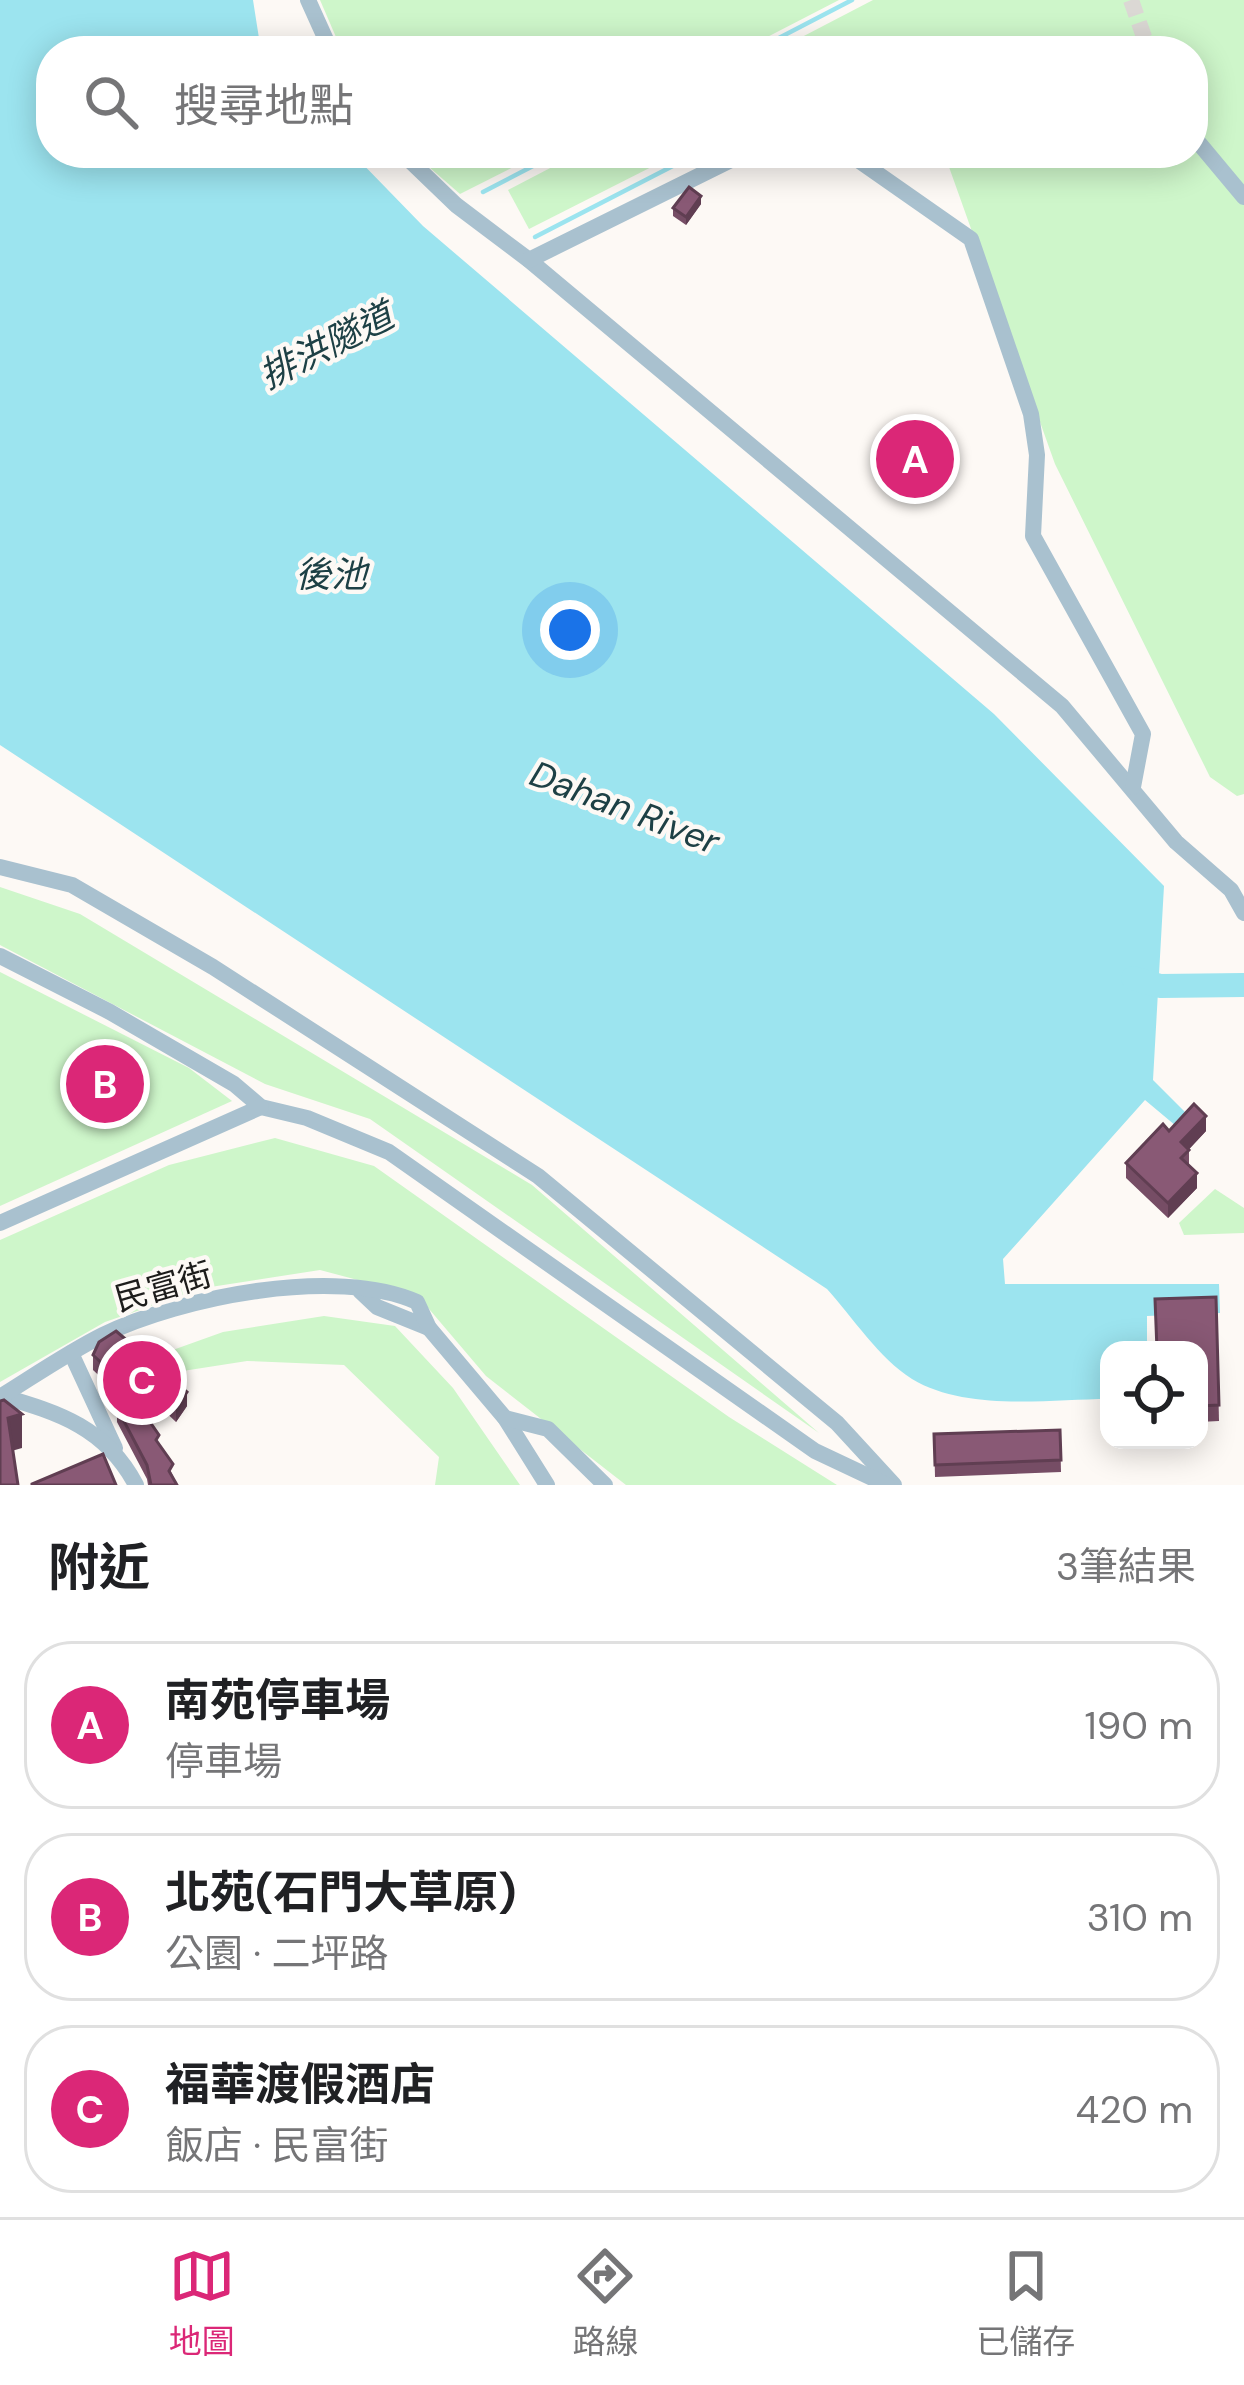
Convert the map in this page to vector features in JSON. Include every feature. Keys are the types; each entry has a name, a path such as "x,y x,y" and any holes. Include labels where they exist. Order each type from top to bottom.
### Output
{"street":[{"path":"308,0 325,36"},
{"path":"1208,154 1244,197"},
{"path":"418,168 456,205 529,260 1063,706 1176,842 1231,890 1244,913"},
{"path":"529,260 715,168"},
{"path":"869,168 971,239 1031,414 1037,455 1033,536 1143,734 1133,787"},
{"path":"0,867 72,885 214,967 519,1163 838,1423 890,1485"},
{"path":"0,956 234,1084 260,1107 307,1118 389,1152 815,1450 890,1485"},
{"path":"0,1223 260,1107"},
{"name":"民富街","path":"0,1397 71,1353 141,1321 249,1293 360,1291 377,1306 429,1328 505,1418 548,1485"},
{"path":"71,1353 136,1485"},
{"path":"0,1397 78,1421 115,1448"},
{"path":"505,1418 548,1429 605,1485"}],"green space":[{"path":"320,0 839,0 769,36 336,36"},
{"path":"873,0 1244,0 1244,794 1237,796 1210,777 1055,464 949,168 1208,168 1208,36 804,36"},
{"path":"430,168 511,168 460,194"},
{"path":"550,168 649,168 529,229 508,190"},
{"path":"0,887 80,914 532,1185 819,1433 370,1119 265,1084 0,945"},
{"path":"0,972 189,1068 232,1101 0,1206"},
{"path":"275,1138 374,1166 729,1417 837,1485 626,1485 486,1376 418,1296 320,1270 204,1288 105,1322 0,1382 0,1240 169,1165"},
{"path":"1215,1189 1244,1208 1244,1233 1184,1235 1179,1223"},
{"path":"324,1316 395,1326 453,1388 520,1485 435,1485 439,1457 344,1365 247,1361 170,1373 156,1356 223,1332"}],"water":[{"name":"後池","path":"0,0 253,0 259,36 36,36 36,168 367,168 423,226 994,714 1164,886 1153,1080 1193,1120 1182,1131 1145,1100 1003,1259 1005,1284 1219,1284 1220,1313 1147,1316 1147,1341 1100,1341 1100,1399 982,1400 912,1379 888,1360 827,1289 0,745"}],"building":[{"path":"689,187 701,196 686,217 673,208"},
{"path":"1194,1104 1206,1116 1181,1142 1189,1150 1181,1158 1197,1173 1168,1203 1126,1163 1163,1124 1169,1131"},
{"path":"1216,1297 1219,1405 1208,1406 1208,1341 1157,1341 1155,1299"},
{"path":"116,1331 187,1392 176,1408 156,1389 141,1409 173,1464 169,1471 177,1485 151,1485 147,1465 117,1408 140,1378 118,1362 109,1370 93,1355 99,1342"},
{"path":"0,1401 22,1414 8,1418 18,1485 0,1485"},
{"path":"1060,1430 1061,1460 935,1465 934,1434"},
{"path":"103,1454 116,1485 32,1485 32,1484"}],"waterway":[{"name":"排洪隧道","path":"783,36 852,0"},
{"name":"排洪隧道","path":"483,192 529,168"},
{"name":"排洪隧道","path":"535,237 669,168"},
{"name":"Dahan River","path":"1133,978 1160,986 1244,985"}],"tunnel":[{"path":"1131,0 1144,36"}],"place":[{"name":"南苑停車場","path":"915,459"},
{"name":"北苑(石門大草原)","path":"105,1084"},
{"name":"福華渡假酒店","path":"142,1380"}]}
